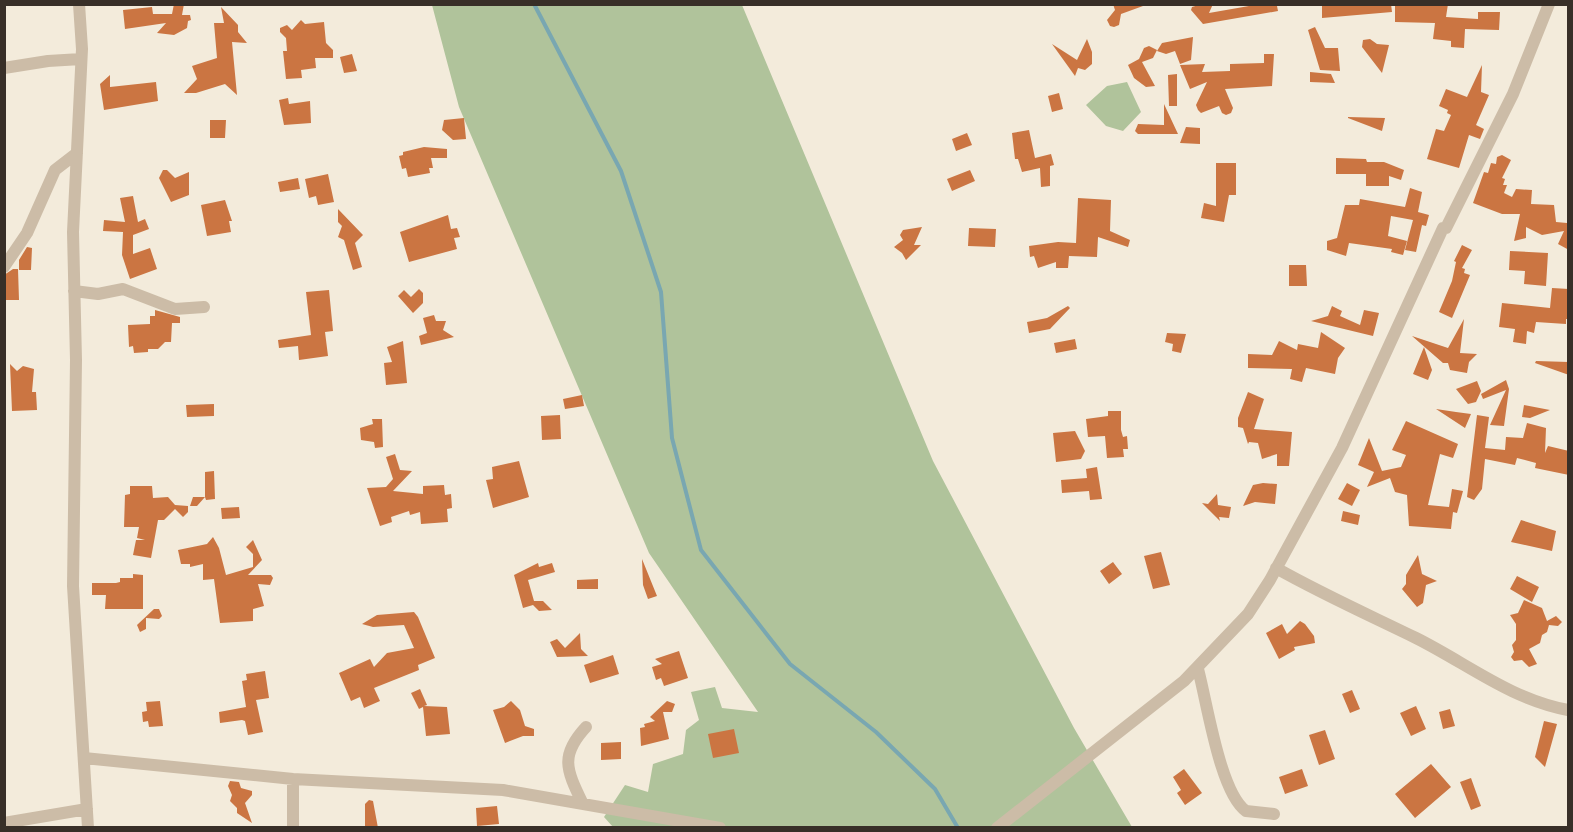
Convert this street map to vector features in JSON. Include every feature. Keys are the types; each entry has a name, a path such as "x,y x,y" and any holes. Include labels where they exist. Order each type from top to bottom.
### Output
{"street":[{"path":"79,4 81,59 73,224 76,410 73,586 88,828"},
{"path":"997,828 1198,669 1248,614 1342,448 1443,228 1446,228 1513,94 1549,4"},
{"path":"4,68 48,61 81,59"},
{"path":"4,267 27,232 55,170 77,153"},
{"path":"74,291 98,294 123,289 175,309 204,307"},
{"path":"1276,568 1338,603 1417,638 1521,697 1569,711"},
{"path":"1198,669 1225,778 1232,795 1246,811 1274,814"},
{"path":"582,802 572,781 568,752 571,743 586,727"},
{"path":"84,758 293,779 474,787 582,802 720,828"},
{"path":"293,779 293,828"},
{"path":"4,823 87,809"}],"green space":[{"path":"432,5 742,5 933,461 1074,728 1132,827 613,827 604,817 625,785 648,792 653,764 683,754 686,730 699,720 691,692 715,687 722,708 758,712 649,553 459,107"},
{"path":"1127,82 1141,112 1123,131 1106,126 1086,105 1107,86"}],"building":[{"path":"174,4 184,4 182,15 190,15 191,20 188,21 187,28 174,35 157,33 166,23 125,29 123,10 152,7 153,14 172,14"},
{"path":"1113,4 1143,4 1143,6 1121,14 1119,25 1114,27 1110,26 1107,20 1115,10"},
{"path":"1213,4 1209,13 1249,6 1277,6 1278,11 1203,24 1191,10 1192,7"},
{"path":"1322,4 1391,4 1392,12 1322,18"},
{"path":"1395,4 1448,4 1446,17 1478,19 1478,12 1500,12 1499,30 1465,29 1464,48 1451,47 1451,41 1433,39 1435,23 1395,22"},
{"path":"221,7 238,25 238,32 247,43 232,42 237,95 225,84 196,93 184,93 197,79 192,66 217,58 214,23 224,23"},
{"path":"301,20 305,24 324,22 326,43 333,50 333,58 315,58 316,68 301,70 302,78 286,79 283,51 287,51 286,38 280,32 280,28 287,25 292,30"},
{"path":"1315,27 1325,48 1338,48 1340,71 1320,70 1308,30"},
{"path":"1193,37 1191,60 1180,64 1175,51 1166,54 1157,51 1162,43"},
{"path":"1087,39 1092,52 1092,64 1085,70 1078,68 1075,76 1052,44 1077,60"},
{"path":"1370,39 1377,44 1389,45 1382,73 1362,47 1363,40"},
{"path":"1149,46 1157,50 1153,58 1142,62 1155,86 1146,87 1134,78 1128,65 1139,59 1144,48"},
{"path":"352,54 357,71 344,73 340,57"},
{"path":"1264,54 1274,54 1272,86 1225,89 1233,108 1231,113 1226,115 1222,113 1219,106 1201,113 1198,110 1196,105 1207,82 1190,89 1180,65 1205,64 1202,72 1230,71 1230,64 1264,63"},
{"path":"1482,65 1481,92 1489,95 1476,125 1484,129 1480,139 1469,135 1459,168 1427,159 1436,129 1444,131 1451,115 1447,113 1448,110 1439,106 1446,89 1467,97"},
{"path":"1310,72 1331,74 1335,83 1310,82"},
{"path":"1177,74 1177,106 1169,106 1168,75"},
{"path":"110,75 110,87 156,82 158,101 104,110 100,84"},
{"path":"1059,93 1063,109 1052,112 1048,96"},
{"path":"288,98 289,104 310,101 311,123 284,125 279,100"},
{"path":"1164,104 1178,134 1138,134 1135,131 1138,124 1164,125"},
{"path":"1348,117 1385,118 1382,131"},
{"path":"464,118 466,139 453,140 442,130 444,120"},
{"path":"210,120 226,120 225,138 210,138"},
{"path":"1186,127 1200,128 1200,144 1180,143"},
{"path":"1029,130 1035,158 1051,154 1054,165 1050,166 1050,186 1041,187 1040,168 1022,172 1018,159 1015,159 1012,133"},
{"path":"967,133 972,145 956,151 952,139"},
{"path":"424,147 447,149 447,158 431,158 433,168 429,168 430,173 408,177 406,168 402,169 399,156 403,155 403,152"},
{"path":"1502,155 1511,160 1502,178 1505,179 1503,185 1507,185 1504,193 1512,197 1516,189 1532,190 1531,204 1554,205 1556,222 1567,223 1569,220 1569,250 1558,244 1564,231 1542,235 1526,227 1526,238 1514,241 1520,214 1502,214 1473,203 1484,172 1488,173 1491,163 1496,164 1497,157"},
{"path":"1336,158 1384,162 1404,170 1401,180 1389,176 1389,186 1366,186 1366,174 1336,174"},
{"path":"1216,163 1236,163 1236,195 1229,195 1224,222 1201,218 1204,203 1216,206"},
{"path":"163,170 167,170 175,178 189,172 189,195 171,202 159,178"},
{"path":"970,170 975,181 952,191 947,179"},
{"path":"328,174 334,202 318,205 316,196 309,198 305,179"},
{"path":"298,178 300,189 280,192 278,182"},
{"path":"1410,188 1422,192 1418,212 1429,215 1426,226 1422,225 1416,252 1405,250 1413,220 1391,216 1388,236 1407,241 1403,255 1391,252 1392,249 1349,243 1346,256 1327,250 1327,241 1337,238 1345,205 1359,205 1360,199 1405,207"},
{"path":"133,196 138,222 145,219 149,229 133,235 133,254 150,248 157,269 130,279 122,255 123,232 103,231 104,220 125,222 120,198"},
{"path":"1078,198 1111,200 1110,231 1130,240 1128,247 1098,237 1097,257 1069,256 1068,268 1056,268 1056,262 1038,268 1034,256 1030,257 1029,246 1058,242 1076,243"},
{"path":"225,200 232,221 229,221 231,232 207,236 201,205"},
{"path":"338,209 363,235 355,243 362,267 353,270 344,240 338,237 342,226 338,222"},
{"path":"448,215 451,229 457,228 460,237 454,238 457,249 409,262 400,232"},
{"path":"922,227 914,245 921,245 906,260 902,253 894,247 903,240 900,235 903,230"},
{"path":"969,228 996,229 995,247 968,246"},
{"path":"1462,245 1472,250 1462,268 1465,269 1464,273 1470,275 1452,318 1439,312 1452,281 1456,262 1454,261"},
{"path":"27,247 32,248 31,270 19,270 19,260"},
{"path":"1510,251 1548,253 1546,286 1524,284 1525,271 1509,270"},
{"path":"1289,265 1306,265 1307,286 1289,286"},
{"path":"13,269 18,269 19,300 4,300 4,275"},
{"path":"1552,288 1569,289 1569,319 1566,319 1566,324 1536,322 1534,333 1527,331 1526,344 1513,342 1515,329 1499,327 1502,303 1550,308"},
{"path":"419,289 423,293 423,303 413,313 398,296 404,290 411,297"},
{"path":"329,290 333,331 325,332 328,356 299,360 298,346 279,348 278,340 311,335 306,292"},
{"path":"1068,306 1070,308 1050,329 1029,333 1027,322 1047,318"},
{"path":"1332,306 1342,311 1340,316 1360,325 1364,310 1379,313 1373,336 1311,321 1328,316"},
{"path":"155,310 180,317 180,323 172,323 171,342 165,342 158,349 148,349 148,352 134,353 133,346 129,347 128,325 150,324 150,316 155,316"},
{"path":"434,315 436,321 446,321 443,330 454,337 421,345 419,336 427,333 423,318"},
{"path":"1464,319 1460,353 1477,354 1469,362 1467,373 1450,370 1448,363 1443,363 1412,336 1448,348"},
{"path":"1321,332 1345,348 1338,358 1335,374 1306,368 1302,382 1290,379 1292,369 1248,368 1248,354 1272,355 1279,341 1297,350 1298,344 1318,348"},
{"path":"1167,333 1186,334 1181,353 1172,351 1173,344 1165,342"},
{"path":"1075,339 1077,349 1056,353 1054,343"},
{"path":"403,341 407,383 386,385 384,363 392,362 387,347"},
{"path":"1424,347 1432,370 1428,380 1413,374"},
{"path":"1536,361 1569,362 1569,375 1535,363"},
{"path":"10,364 17,371 23,366 34,369 32,392 36,392 37,410 12,411"},
{"path":"1506,380 1509,389 1504,426 1490,425 1506,390 1483,399 1481,394"},
{"path":"1477,381 1481,391 1476,402 1468,404 1456,389"},
{"path":"1248,392 1264,399 1254,429 1292,432 1289,466 1277,466 1277,454 1262,459 1258,443 1249,442 1248,444 1243,428 1238,427 1238,418"},
{"path":"582,395 584,406 565,409 563,399"},
{"path":"214,404 214,416 187,417 186,405"},
{"path":"1524,405 1550,410 1530,418 1522,417"},
{"path":"1436,409 1456,412 1471,414 1465,428"},
{"path":"1108,411 1121,411 1121,430 1123,437 1127,436 1128,449 1123,449 1124,457 1107,458 1105,436 1088,437 1086,419 1108,416"},
{"path":"560,415 561,439 542,440 541,416"},
{"path":"1477,415 1489,417 1485,448 1505,450 1506,437 1523,438 1527,423 1546,428 1545,453 1548,446 1569,451 1569,475 1535,468 1536,463 1517,458 1515,465 1485,459 1482,489 1474,500 1467,497"},
{"path":"372,419 382,419 383,447 375,448 374,442 361,440 360,428 373,424"},
{"path":"1406,421 1458,444 1453,458 1440,454 1428,505 1449,507 1452,489 1463,491 1457,513 1453,512 1451,529 1409,526 1407,495 1395,492 1390,478 1367,487 1374,472 1358,465 1369,438 1382,471 1401,467 1406,455 1392,450"},
{"path":"1075,431 1085,451 1081,459 1056,462 1053,433"},
{"path":"395,454 400,470 412,471 393,491 423,494 423,486 444,485 445,495 451,494 452,508 447,509 448,522 421,524 420,512 410,515 409,511 391,517 392,522 380,526 367,488 386,487 393,479 386,457"},
{"path":"519,461 529,497 493,508 486,480 493,479 492,467"},
{"path":"1097,467 1102,499 1090,500 1089,491 1062,493 1061,480 1087,478 1086,469"},
{"path":"214,471 215,499 206,500 205,472"},
{"path":"1347,483 1360,490 1352,506 1338,499"},
{"path":"1277,484 1275,504 1255,502 1243,506 1253,485"},
{"path":"130,486 152,486 153,498 168,497 175,505 188,506 188,512 183,517 175,509 164,520 158,520 151,558 133,555 136,540 145,540 137,538 139,527 124,527 125,495 130,494"},
{"path":"1217,494 1218,505 1231,507 1229,518 1219,517 1220,521 1202,503 1208,504"},
{"path":"193,497 205,497 197,506 190,506"},
{"path":"239,507 240,518 222,519 221,508"},
{"path":"1343,511 1360,515 1358,525 1341,521"},
{"path":"1521,520 1556,531 1552,551 1511,542"},
{"path":"213,537 219,548 226,575 253,567 253,554 246,547 253,540 262,560 248,575 271,575 273,578 270,585 258,584 264,606 253,609 253,621 220,623 214,579 203,580 203,564 190,567 190,564 181,564 178,550 207,544"},
{"path":"1161,552 1170,585 1153,589 1144,556"},
{"path":"1418,555 1422,574 1437,581 1426,585 1423,603 1417,607 1402,589 1406,584 1406,575"},
{"path":"642,559 657,596 648,599 643,585"},
{"path":"1113,562 1122,574 1109,584 1100,571"},
{"path":"538,563 539,567 552,563 555,572 528,580 534,601 543,601 552,610 539,611 533,605 523,608 514,575"},
{"path":"133,574 143,575 143,609 105,609 106,595 92,595 92,583 116,583 120,582 120,578 133,578"},
{"path":"1517,576 1539,587 1532,602 1510,589"},
{"path":"598,579 598,589 577,589 577,580"},
{"path":"1524,600 1542,608 1547,621 1556,616 1562,622 1558,626 1549,625 1540,643 1529,649 1537,664 1529,667 1522,660 1514,661 1511,657 1514,652 1512,645 1516,640 1516,624 1510,615 1518,613"},
{"path":"154,609 159,609 162,616 159,619 146,618 146,629 140,632 137,625"},
{"path":"414,612 435,658 418,665 419,670 374,688 380,701 364,708 360,697 351,701 339,673 370,659 374,667 387,653 414,648 404,625 373,627 362,624 377,615"},
{"path":"1300,621 1314,636 1315,643 1294,647 1295,650 1279,659 1266,633 1282,624 1287,634"},
{"path":"580,633 581,649 588,656 557,657 550,642 557,639 565,648"},
{"path":"679,651 688,678 664,686 661,678 656,680 652,667 662,664 655,659"},
{"path":"613,655 619,674 590,683 584,665"},
{"path":"265,671 269,698 256,700 263,732 248,735 245,721 242,720 220,723 219,712 246,707 242,681 247,680 246,674"},
{"path":"420,689 427,705 424,706 447,707 450,734 426,736 423,707 419,709 411,693"},
{"path":"1352,690 1360,709 1350,713 1342,694"},
{"path":"160,701 163,726 149,727 148,721 143,722 142,712 147,711 146,702"},
{"path":"511,701 520,710 525,726 534,729 534,736 523,736 505,743 493,710 504,707"},
{"path":"667,701 675,704 672,712 663,712 669,739 641,746 640,728 645,727 644,724 655,721 650,717"},
{"path":"1416,706 1426,729 1411,736 1400,713"},
{"path":"1450,709 1455,726 1443,729 1439,712"},
{"path":"1544,721 1557,724 1545,767 1535,757"},
{"path":"734,729 739,753 713,758 708,734"},
{"path":"1325,730 1335,759 1319,765 1309,735"},
{"path":"621,742 621,759 601,760 601,743"},
{"path":"1431,764 1451,787 1415,818 1395,794"},
{"path":"1184,769 1202,793 1185,805 1177,793 1181,790 1173,777"},
{"path":"1302,769 1308,786 1285,794 1279,777"},
{"path":"1471,778 1481,806 1471,810 1460,782"},
{"path":"230,781 239,782 241,788 252,791 252,795 245,803 252,823 237,813 237,808 230,801 232,795 228,786"},
{"path":"369,800 373,801 378,828 365,828 365,804"},
{"path":"497,806 499,824 477,826 476,808"}],"waterway":[{"path":"534,4 621,171 661,292 672,438 701,550 790,664 876,732 935,789 958,828"}]}
